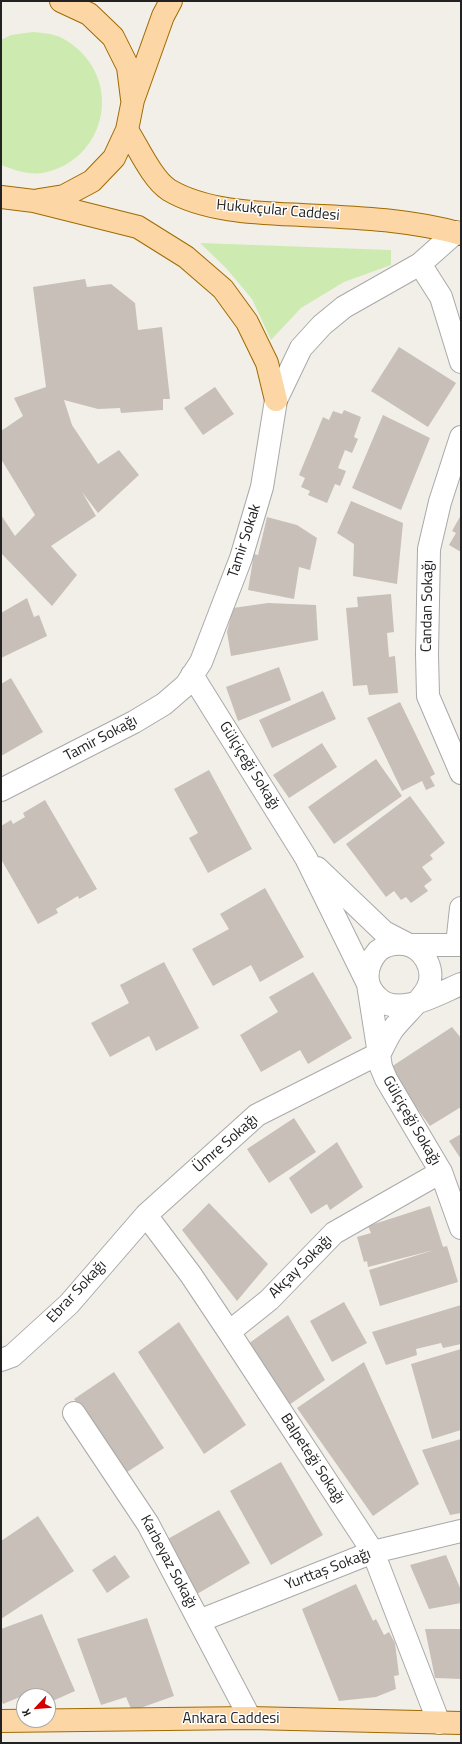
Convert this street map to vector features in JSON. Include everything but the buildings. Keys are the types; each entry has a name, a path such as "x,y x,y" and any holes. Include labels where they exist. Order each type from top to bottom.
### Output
{"main road":[{"path":"62,1 89,14 113,37 128,67 132,100"},
{"path":"12,200 64,196 92,181 114,158 127,130 132,100 163,16 171,1"},
{"name":"Hukukçular Caddesi","path":"127,130 152,172 168,189 198,203 261,213 422,224 458,233"},
{"path":"12,200 138,227 186,257 223,289 247,322 267,363 276,400"},
{"name":"Ankara Caddesi","path":"1,1721 250,1718 461,1723"}],"street":[{"name":"Tamir Sokak","path":"192,674 201,662 241,558 262,487 276,400 301,348 322,325 344,308 420,264 458,233"},
{"path":"420,264 441,297 461,362"},
{"name":"Candan Sokağı","path":"461,437 440,502 429,549 427,654 428,696 461,773"},
{"name":"Tamir Sokağı","path":"1,790 134,722 164,704 186,685 192,674"},
{"name":"Gülçiçeği Sokağı","path":"192,674 306,858 368,984 382,1068 386,1079 440,1172 461,1228"},
{"name":"Gülçiçeği Sokağı","path":"306,858 384,932 409,945"},
{"path":"461,908 459,945 389,945 373,956 367,974 368,984 379,1000 397,1007 415,1002 461,984"},
{"path":"380,1053 392,1030 415,1002 423,996 431,977 429,966 425,957 418,949 409,945"},
{"name":"Ümre Sokağı","path":"146,1215 257,1115 380,1053"},
{"name":"Akçay Sokağı","path":"229,1332 269,1300 334,1233 440,1172"},
{"name":"Balpeteği Sokağı","path":"146,1215 191,1275 373,1552 439,1723"},
{"name":"Ebrar Sokağı","path":"1,1360 12,1356 69,1304 146,1215"},
{"name":"Karbeyaz Sokağı","path":"74,1413 148,1524 250,1718"},
{"name":"Yurttaş Sokağı","path":"199,1621 373,1552 461,1531"}],"green space":[{"path":"33,32 58,36 70,42 82,53 94,70 101,88 102,107 98,125 90,142 78,156 62,167 42,173 21,172 1,165 1,40 11,35"},
{"path":"200,243 391,250 391,265 344,282 301,308 271,340 252,299 226,268"}]}
